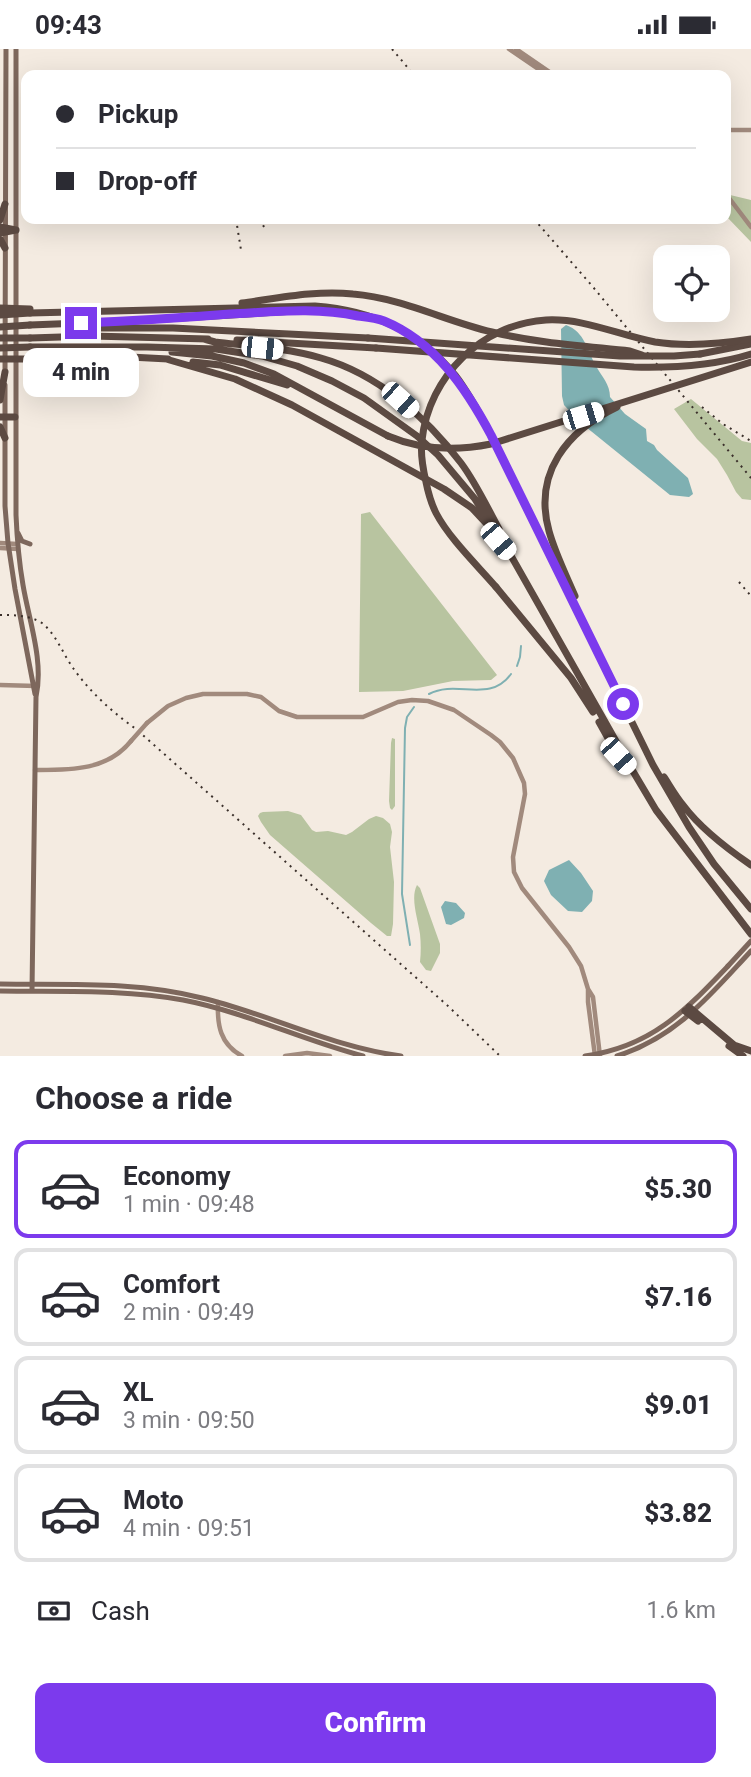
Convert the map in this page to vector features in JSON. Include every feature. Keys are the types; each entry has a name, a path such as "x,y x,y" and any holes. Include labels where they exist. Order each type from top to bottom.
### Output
{"highway":[{"path":"5,204 2,230 5,248"},
{"path":"2,230 16,230"},
{"path":"187,308 322,293 351,293 408,305 489,332 629,351 646,356"},
{"path":"0,308 49,313 315,306 353,311 380,320 419,341 439,358 468,393 496,444 653,765 689,827 751,909"},
{"path":"0,328 310,310 380,320"},
{"path":"0,315 30,311"},
{"path":"634,773 618,756 571,678 446,528 436,512 423,469 422,443 427,416 446,376 462,357 492,335 514,326 546,320 582,322 628,336 664,343 709,344 751,338"},
{"path":"30,326 173,328 646,356 700,354 751,344"},
{"path":"0,338 92,336 204,339 664,368 691,366 751,354"},
{"path":"204,339 285,350 321,358 372,379 421,419 461,464 521,573"},
{"path":"84,347 212,356 244,363 274,374 388,436 410,444 467,449 510,439 751,362"},
{"path":"0,348 216,349 262,356 332,381 393,417 438,455 475,499 521,573 656,810 751,934"},
{"path":"0,359 166,359 220,365 272,379 309,393"},
{"path":"166,359 235,379 283,400 377,451 461,499 485,523 509,554"},
{"path":"0,400 5,372"},
{"path":"583,624 578,604 550,535 545,499 550,475 559,454 579,431 597,417 624,403"},
{"path":"5,438 2,421 15,417"},
{"path":"643,744 682,804 715,838 751,865"},
{"path":"745,926 751,942"},
{"path":"690,1011 734,1045 751,1051"},
{"path":"690,1011 743,1056"}],"main road":[{"path":"5,204 6,49"},
{"path":"16,49 16,527 34,638 37,670 35,686"},
{"path":"2,421 5,372 5,248"},
{"path":"5,438 8,546 36,697 32,988"},
{"path":"0,541 4,535 6,521"},
{"path":"16,527 20,539 30,544"},
{"path":"617,1056 657,1039 690,1011 730,969 751,942"},
{"path":"730,969 751,951"},
{"path":"0,984 32,988"},
{"path":"0,991 134,987 179,993 331,1040 401,1056"},
{"path":"218,1005 331,1047 363,1056"},
{"path":"585,1056 622,1047 690,1011"}],"street":[{"path":"509,49 540,70"},
{"path":"516,49 547,70"},
{"path":"731,130 751,130"},
{"path":"731,201 751,227"},
{"path":"0,541 8,546"},
{"path":"0,548 18,546"},
{"path":"0,685 35,686"},
{"path":"35,770 70,770 93,766 121,752 156,714 174,702 192,696 254,695 283,713 297,717 358,717 407,700 434,702 459,713 506,748 519,769 525,787 513,855 515,876 577,958 593,997 597,1055"},
{"path":"218,1005 218,1023 222,1037 232,1050 242,1056"},
{"path":"285,1056 307,1053 330,1056"}],"green space":[{"path":"731,195 751,200 751,242 731,221"},
{"path":"691,399 742,441 751,443 751,500 742,499 736,492 717,459 697,439 674,409"},
{"path":"370,512 497,675 491,680 453,681 403,691 359,692 361,514"},
{"path":"392,738 395,739 395,806 392,810 389,801"},
{"path":"288,811 301,815 316,832 328,831 346,835 376,816 390,824 394,882 391,936 387,936 371,923 270,835 258,816 263,812"},
{"path":"417,885 440,944 440,953 431,971 426,970 420,962 420,937 414,902"}],"water":[{"path":"566,325 577,332 585,342 607,384 610,397 625,414 646,429 647,441 688,478 693,494 689,497 670,495 581,423 564,405 561,329"},
{"path":"569,860 593,891 592,901 582,912 568,911 551,895 544,881 549,870"},
{"path":"445,901 456,903 465,913 464,918 451,925 446,924 441,907"}],"waterway":[{"path":"517,666 521,646"},
{"path":"429,694 440,690 493,688 511,674"},
{"path":"410,945 402,894 405,728 407,717 414,707"}],"railway":[{"path":"392,49 410,70"},
{"path":"237,224 241,250"},
{"path":"538,224 751,478"},
{"path":"702,407 751,441"},
{"path":"739,582 751,596"},
{"path":"0,615 27,617 42,623 80,677 102,701 448,1006 500,1056"}],"route":[{"path":"81,323 327,310 380,320 419,341 455,375 476,406 623,704"}]}
